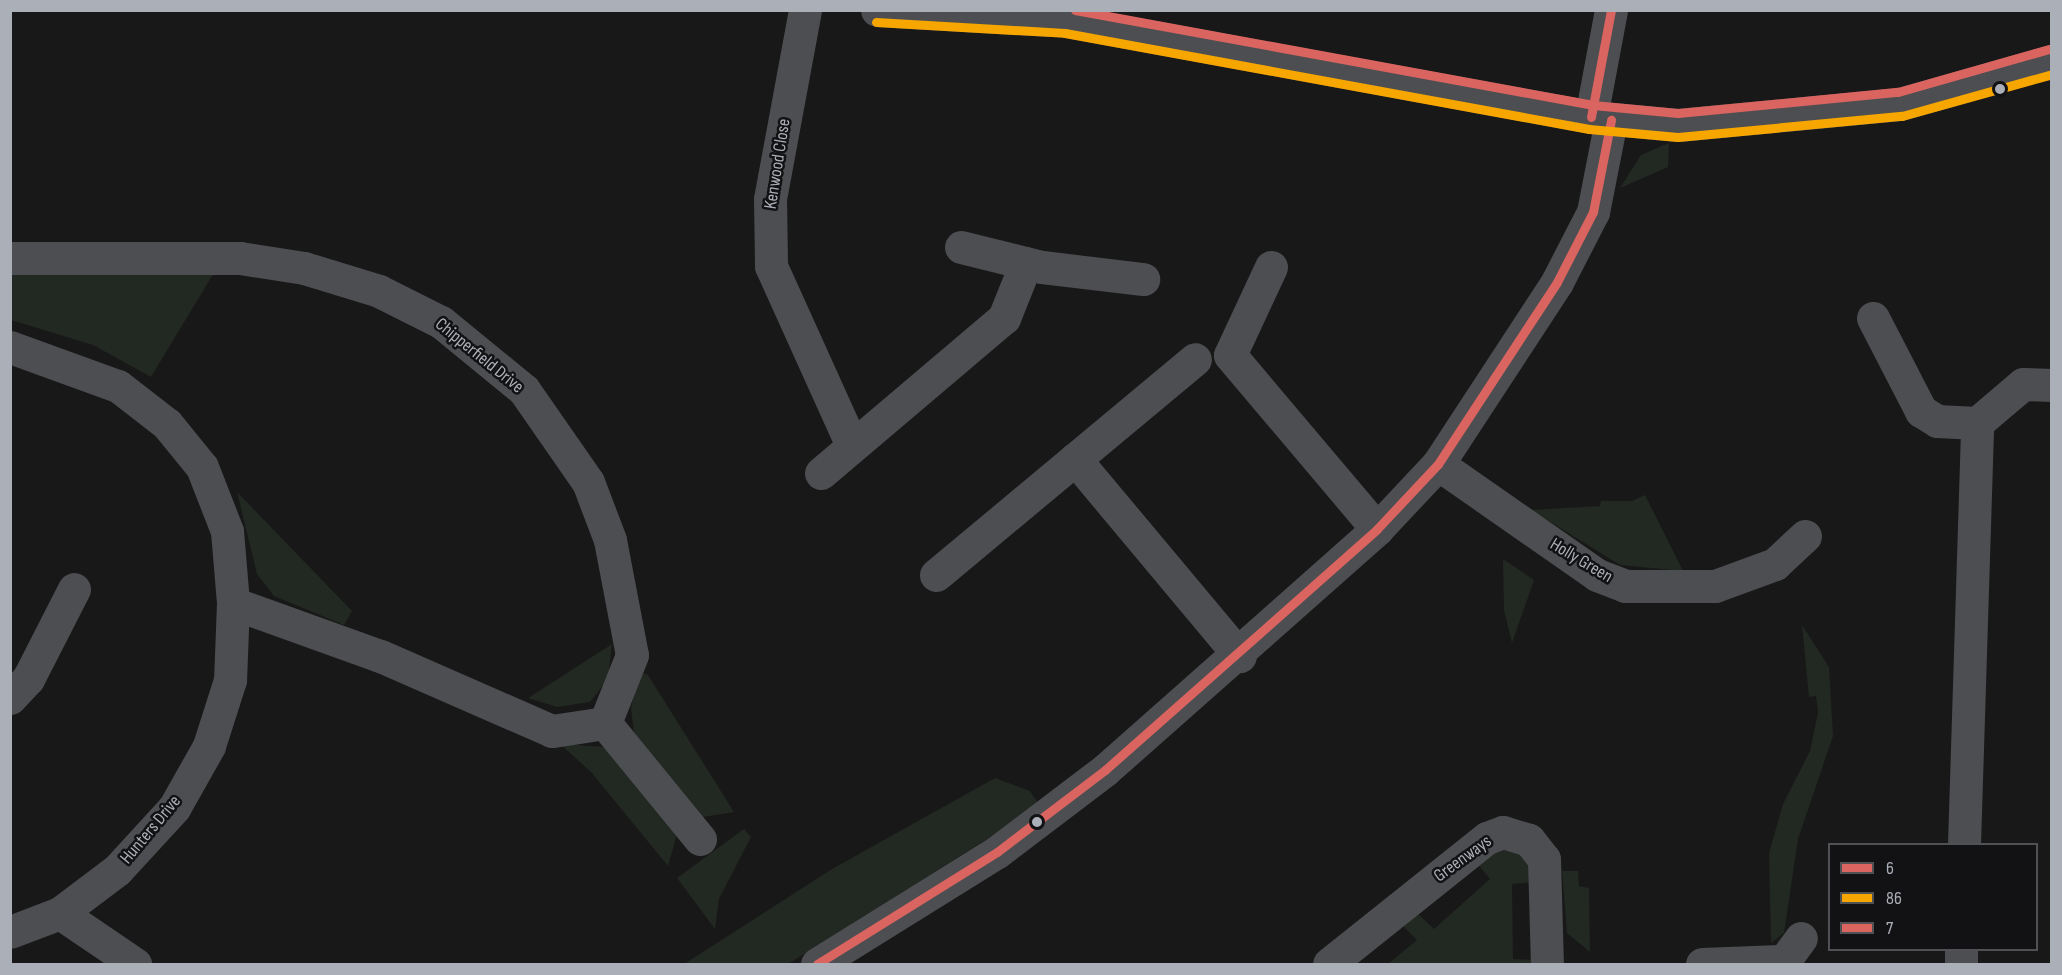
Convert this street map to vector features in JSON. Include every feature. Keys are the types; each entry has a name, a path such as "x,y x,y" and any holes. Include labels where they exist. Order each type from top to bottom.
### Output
{"street":[{"name":"Kenwood Close","path":"805,10 770,199 771,266 852,445"},
{"path":"877,10 1066,21 1601,118 1678,125 1900,104 2003,77 2052,61"},
{"path":"817,964 998,852 1240,656 1377,529 1438,464 1557,282 1593,212 1611,10"},
{"path":"2003,77 2052,88"},
{"path":"961,247 1026,263 1143,279"},
{"name":"Chipperfield Drive","path":"10,258 240,258 294,266 379,291 441,322 524,390 588,482 610,540 632,655 605,723"},
{"path":"820,473 852,445 927,388 1004,318 1017,298 1026,263"},
{"path":"1271,267 1230,355 1377,529"},
{"path":"1873,318 1921,411 1937,421 1977,423 2023,384 2052,386"},
{"path":"10,347 118,386 167,424 202,467 228,531 233,603 380,656 552,731 605,723 700,839"},
{"path":"936,575 1195,359"},
{"path":"1964,843 1977,423"},
{"path":"1075,459 1240,656"},
{"name":"Holly Green","path":"1438,464 1597,575 1625,586 1715,586 1775,564 1805,536"},
{"path":"10,698 28,679 74,589"},
{"name":"Hunters Drive","path":"10,932 60,913 117,870 174,808 209,746 230,680 233,603"},
{"name":"Greenways","path":"1329,964 1486,838 1503,832 1529,840 1544,859 1547,964"},
{"path":"60,913 135,964"},
{"path":"1702,964 1787,954"}],"shaded area":[{"path":"1669,143 1668,167 1620,188 1641,155"},
{"path":"10,265 215,271 151,377 93,345 11,320"},
{"path":"237,492 352,611 344,625 274,596 257,574"},
{"path":"1645,495 1683,571 1620,565 1531,510 1600,506 1601,501 1632,501"},
{"path":"1503,559 1534,580 1512,643 1504,610"},
{"path":"1802,625 1829,667 1833,736 1798,839 1784,933 1771,943 1769,853 1783,804 1810,751 1818,713 1816,696 1809,697"},
{"path":"612,644 608,679 590,702 557,707 528,698"},
{"path":"639,671 648,675 734,812 703,817 634,733 631,708"},
{"path":"560,744 605,747 679,827 668,866 591,772"},
{"path":"995,778 1030,791 1040,806 788,964 684,964 832,869"},
{"path":"744,829 751,837 719,899 715,929 677,878"},
{"path":"1495,844 1525,852 1535,882 1512,884 1513,959 1536,960 1537,964 1388,964 1417,940 1399,922 1415,911 1434,929 1490,879 1476,862"},
{"path":"1562,871 1578,871 1579,886 1589,888 1590,952 1567,933"}],"transit line":[{"name":"7","path":"1075,10 1593,105 1678,113 1898,92 2049,49"},
{"name":"6","path":"1591,117 1611,10"},
{"name":"86","path":"876,22 1065,33 1589,129 1678,137 1902,116 2052,74"},
{"name":"6","path":"817,964 997,852 1105,770 1377,529 1438,464 1557,282 1593,212 1611,120"}]}
